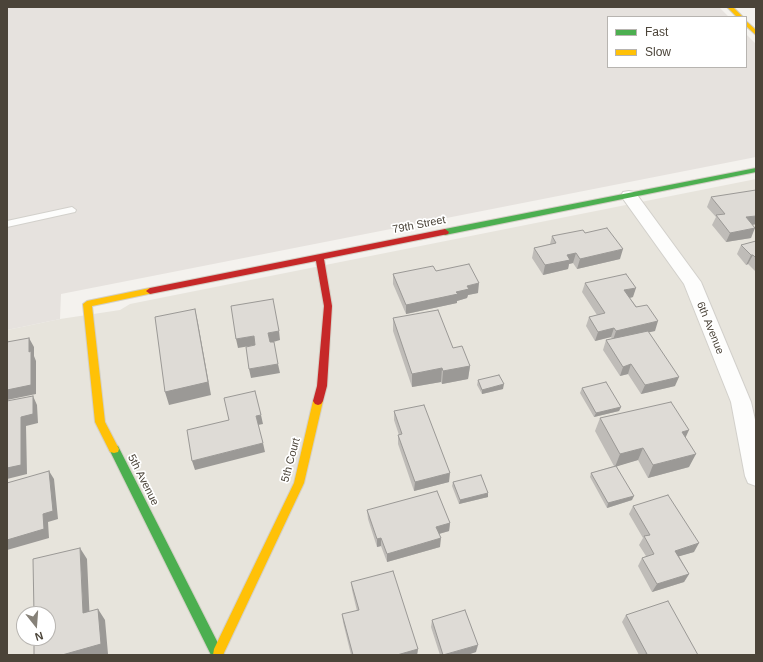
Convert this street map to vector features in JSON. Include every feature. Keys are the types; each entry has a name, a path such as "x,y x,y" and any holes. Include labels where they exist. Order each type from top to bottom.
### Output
{"street":[{"path":"730,7 739,16"},
{"path":"747,24 756,33"},
{"name":"79th Street","path":"87,304 756,170"},
{"name":"6th Avenue","path":"628,196 692,282 741,402 756,476"},
{"name":"5th Court","path":"218,654 299,483 322,386 328,306 320,257"},
{"name":"5th Avenue","path":"87,304 100,422 218,654"}],"lane":[{"path":"7,224 72,210"}],"shaded area":[{"path":"7,7 719,7 728,16 607,16 607,68 747,68 747,35 756,44 756,157 61,294 60,319 7,330"},
{"path":"756,179 756,655 7,655 7,330 60,319 120,310 130,304"}],"building":[{"path":"756,190 756,216 746,217 755,228 730,233 716,215 725,214 711,197"},
{"path":"607,228 623,249 580,259 576,253 567,255 570,260 545,265 534,248 556,243 552,236 583,230 585,233"},
{"path":"756,241 756,258 741,245"},
{"path":"469,264 479,283 467,286 469,289 456,292 458,294 406,305 393,274 433,266 436,271"},
{"path":"626,274 636,288 624,290 636,307 647,305 658,321 616,331 614,328 598,332 589,317 605,313 585,283"},
{"path":"273,299 279,331 268,333 270,342 274,342 278,364 249,369 246,347 255,345 254,336 236,339 231,306"},
{"path":"195,309 208,382 165,392 155,317"},
{"path":"438,310 453,348 462,346 470,366 443,371 442,368 412,374 393,318"},
{"path":"648,331 679,377 645,385 631,364 623,367 606,340"},
{"path":"29,338 29,352 31,351 31,385 7,390 7,342"},
{"path":"499,375 504,384 482,390 478,380"},
{"path":"606,382 621,407 596,413 582,388"},
{"path":"255,391 261,415 256,416 263,443 192,461 187,430 229,420 224,398"},
{"path":"33,396 33,414 21,417 21,465 7,468 7,401"},
{"path":"671,402 689,430 682,432 696,454 653,465 643,448 620,454 600,418"},
{"path":"424,405 450,473 415,482 398,435 402,434 394,411"},
{"path":"616,466 634,496 608,503 591,473"},
{"path":"49,471 53,511 43,514 44,529 7,540 7,483"},
{"path":"481,475 488,493 460,500 453,482"},
{"path":"437,491 450,523 436,527 441,538 387,554 381,538 377,539 367,510"},
{"path":"668,495 699,543 675,551 689,574 657,584 642,558 654,554 644,536 650,535 633,506"},
{"path":"80,548 83,613 98,609 101,644 62,655 34,655 34,646 56,646 56,606 34,606 33,559"},
{"path":"393,571 418,649 397,655 353,655 342,614 359,610 351,582"},
{"path":"668,601 698,655 642,655 647,654 626,615"},
{"path":"465,610 478,645 443,655 432,620"}],"traffic: fast":[{"path":"445,232 756,170"},
{"path":"114,449 218,655"}],"traffic: slow":[{"path":"730,7 739,16"},
{"path":"747,24 756,33"},
{"path":"114,449 100,422 87,304 150,291"},
{"path":"218,653 299,483 318,401"}],"traffic: jam":[{"path":"150,291 445,232"},
{"path":"318,401 322,386 328,306 320,257"}]}
